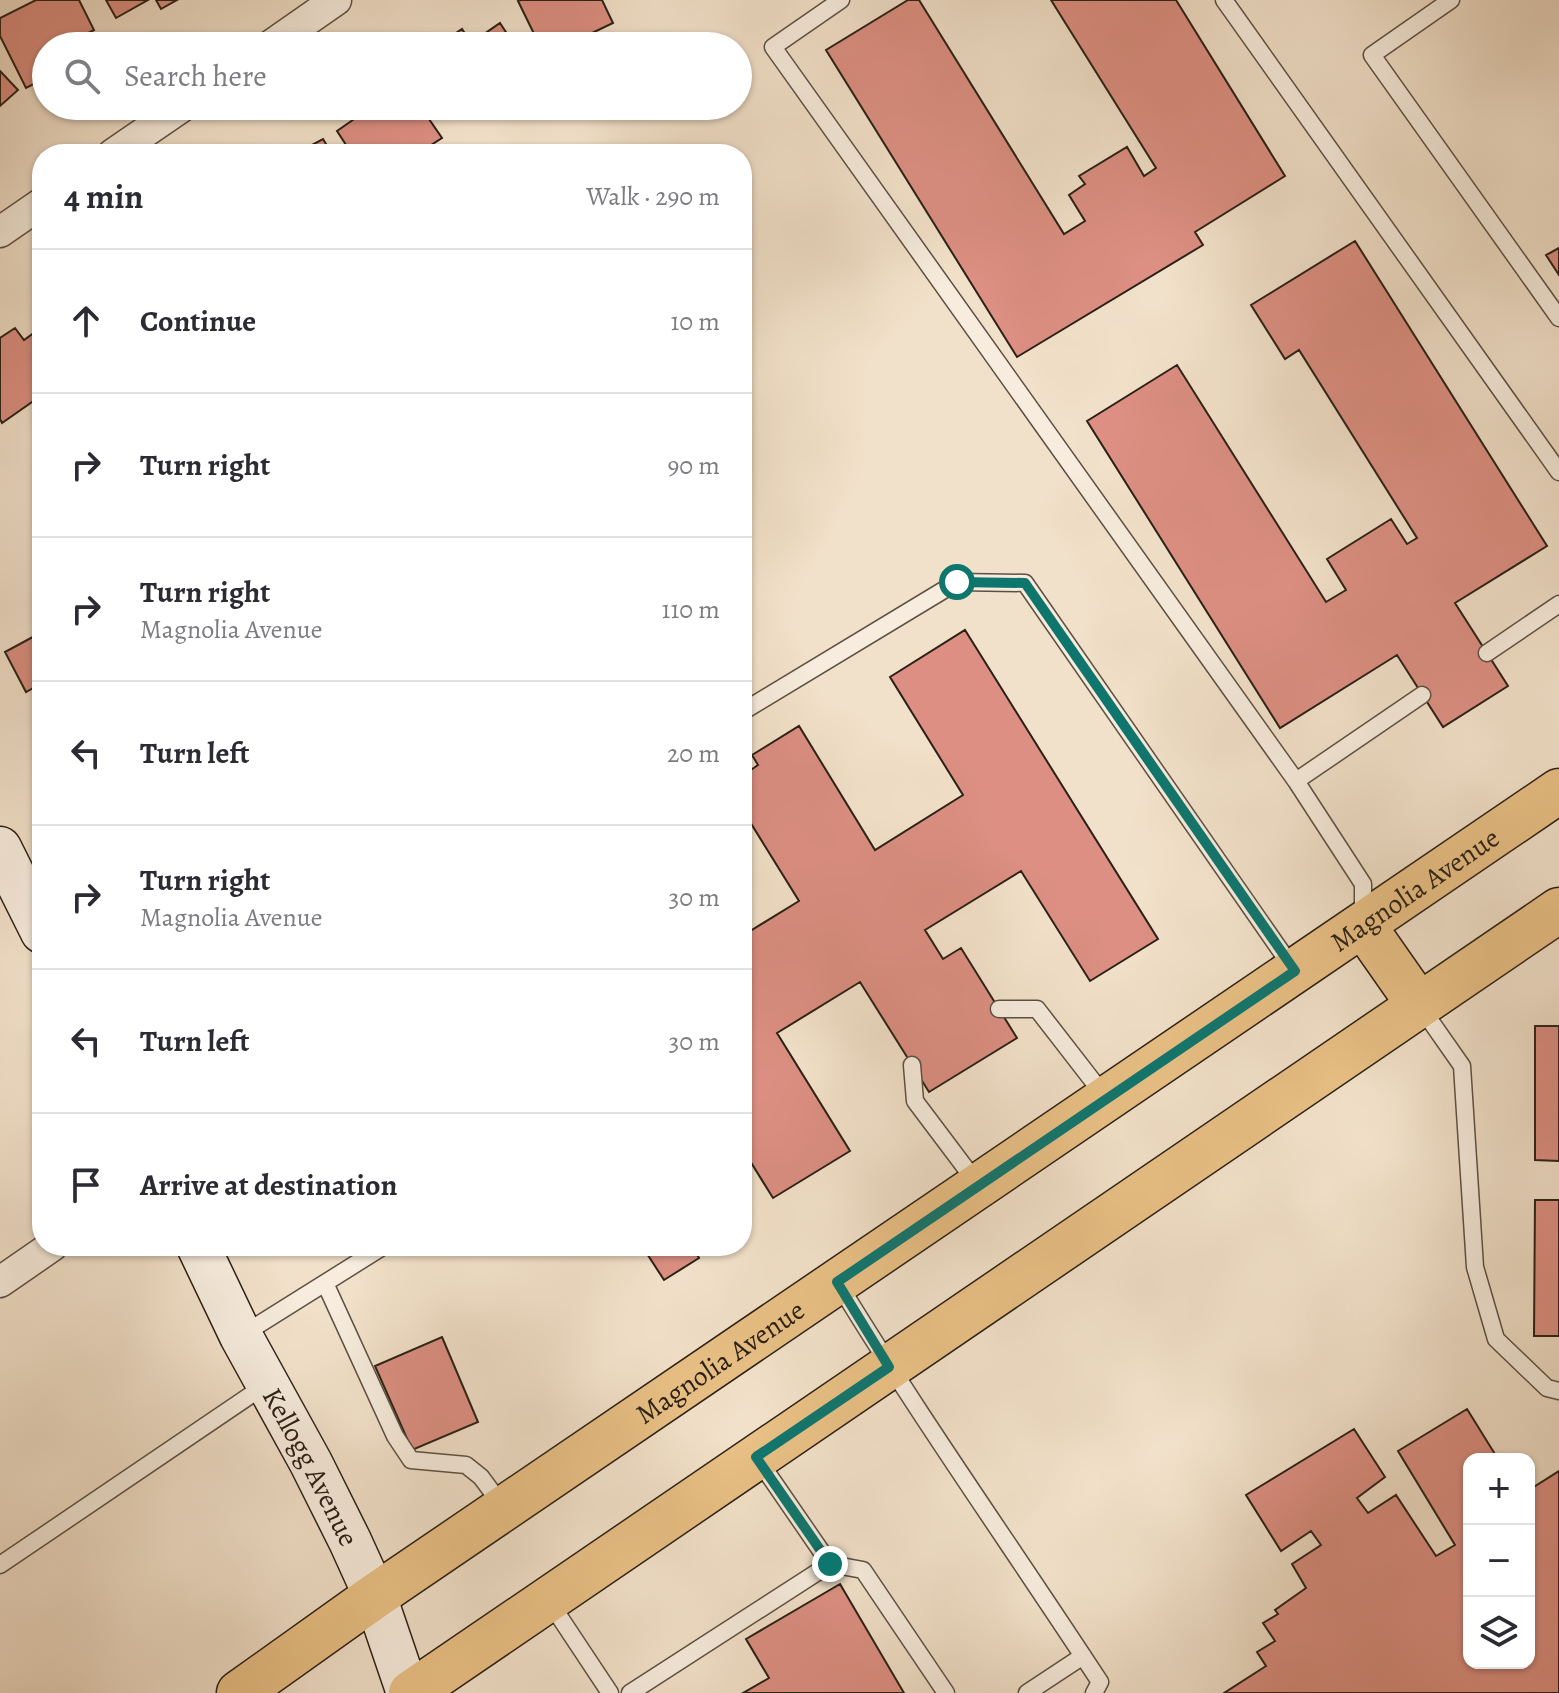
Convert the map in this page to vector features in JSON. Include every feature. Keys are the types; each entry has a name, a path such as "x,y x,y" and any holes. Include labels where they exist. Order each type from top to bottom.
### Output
{"main road":[{"name":"Magnolia Avenue","path":"239,1693 375,1596 1559,791"},
{"path":"409,1693 1559,910"},
{"path":"1363,925 1419,1005"}],"street":[{"path":"290,32 336,0"},
{"path":"128,144 163,120"},
{"path":"0,232 32,210"},
{"path":"0,848 32,912"},
{"path":"0,1282 38,1256"},
{"name":"Kellogg Avenue","path":"203,1256 241,1336 318,1476 375,1596 409,1693"}],"lane":[{"path":"841,0 773,47 1296,781 1363,884 1363,925"},
{"path":"1224,0 1559,472"},
{"path":"1451,0 1372,55 1559,318"},
{"path":"752,706 957,582 1025,583 1295,971"},
{"path":"1487,653 1559,604"},
{"path":"1296,781 1422,695"},
{"path":"1419,1005 1462,1066 1475,1267 1496,1339 1547,1388 1559,1391"},
{"path":"999,1009 1037,1009 1107,1099"},
{"path":"912,1065 915,1101 979,1186"},
{"path":"241,1336 368,1256"},
{"path":"837,1282 889,1367 1037,1583 1100,1682 1094,1693"},
{"path":"325,1283 395,1436 411,1460 466,1465 481,1477 504,1508"},
{"path":"0,1565 268,1383"},
{"path":"756,1457 830,1564"},
{"path":"630,1693 830,1564 863,1570 946,1693"},
{"path":"548,1599 610,1693"},
{"path":"1027,1693 1083,1656"}],"building":[{"path":"36,0 79,0 94,30 32,32 32,85 26,88 0,36 0,18"},
{"path":"106,0 148,0 116,18"},
{"path":"156,0 177,0 161,9"},
{"path":"602,0 613,23 594,32 533,32 518,1"},
{"path":"908,0 919,0 1064,234 1085,221 1069,195 1085,184 1079,176 1127,147 1144,176 1156,168 1051,0 1176,0 1285,176 1195,232 1203,245 1017,357 826,50"},
{"path":"500,23 506,32 487,32"},
{"path":"0,71 18,90 0,106"},
{"path":"353,120 430,120 442,138 433,144 345,144 337,131"},
{"path":"1355,241 1547,546 1455,603 1508,686 1443,727 1397,655 1280,728 1087,421 1177,365 1326,602 1346,590 1327,559 1391,519 1407,544 1417,538 1299,350 1285,359 1251,305"},
{"path":"1559,248 1559,275 1546,255"},
{"path":"15,328 24,340 32,334 32,402 2,423 0,338"},
{"path":"965,630 1158,939 1090,981 1021,871 925,930 943,959 961,948 1017,1038 929,1092 860,982 777,1033 850,1151 773,1198 752,1164 752,930 799,901 752,825 752,769 758,765 752,755 799,726 875,850 963,795 890,677"},
{"path":"32,637 32,689 26,692 5,652"},
{"path":"1535,1026 1559,1026 1559,1161 1535,1160"},
{"path":"1535,1200 1559,1200 1559,1336 1534,1336"},
{"path":"648,1256 698,1256 699,1258 664,1280"},
{"path":"442,1337 478,1422 412,1450 375,1366"},
{"path":"1467,1409 1494,1453 1463,1453 1463,1669 1535,1669 1535,1486 1559,1471 1559,1693 1224,1693 1266,1666 1257,1652 1275,1641 1263,1623 1278,1614 1275,1610 1306,1588 1292,1564 1321,1545 1311,1531 1281,1551 1246,1495 1354,1429 1385,1477 1357,1498 1368,1513 1396,1495 1436,1556 1455,1545 1398,1451"},
{"path":"840,1584 904,1693 743,1693 769,1678 746,1639"}],"route":[{"path":"830,1564 756,1457 889,1367 837,1282 1295,971 1025,583 957,582"}]}
